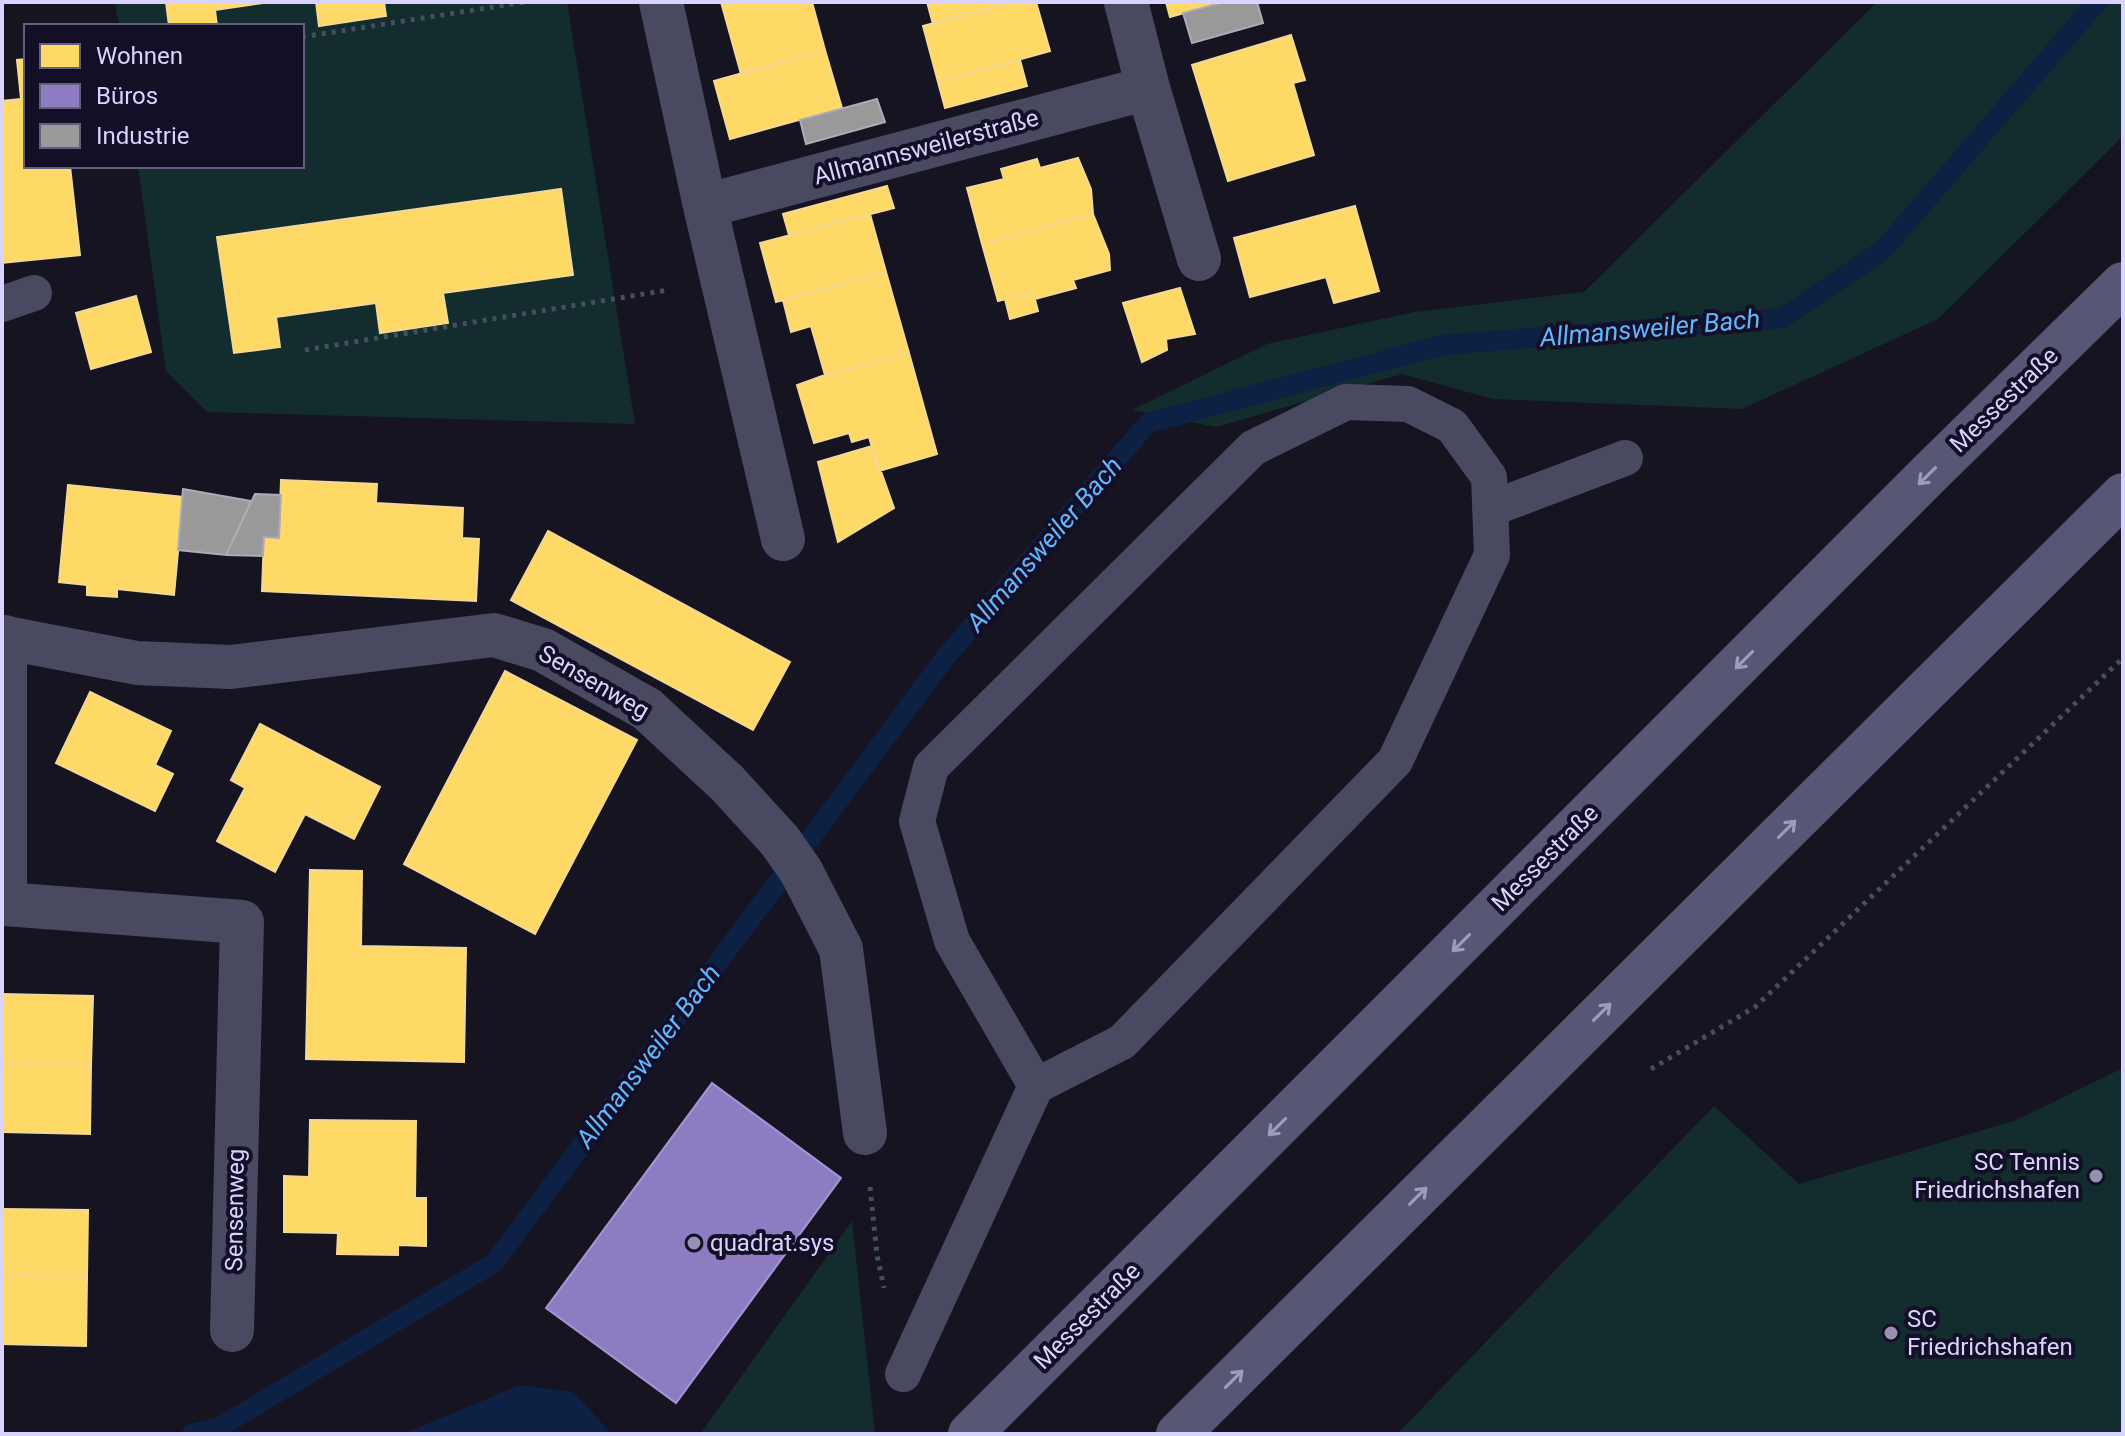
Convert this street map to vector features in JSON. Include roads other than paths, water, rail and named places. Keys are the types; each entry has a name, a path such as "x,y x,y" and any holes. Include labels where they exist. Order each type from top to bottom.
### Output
{"street":[{"path":"661,2 783,539"},
{"path":"1126,2 1199,259"},
{"name":"Allmannsweilerstraße","path":"705,206 1148,88"},
{"name":"Messestraße","path":"970,1434 1930,473 2123,284"},
{"path":"1178,1434 2123,495"},
{"name":"Sensenweg","path":"232,1330 242,922 5,904 4,637 137,663 231,667 494,635 543,650 647,709 727,783 790,856 841,949 865,1133"}],"lane":[{"path":"903,1374 1036,1086 1122,1042 1395,761 1492,555 1489,477 1452,426 1408,404 1346,402 1253,448 931,767 917,821 952,941 1036,1086"},
{"path":"1490,509 1625,458"}],"water":[{"path":"520,1385 573,1392 612,1434 403,1434"}],"waterway":[{"name":"Allmansweiler Bach","path":"192,1434 220,1427 494,1263 945,658 1148,423 1443,345 1782,318 1883,250 2097,2"}],"place":[{"name":"SC Tennis Friedrichshafen","path":"2096,1176"},
{"name":"quadrat.sys","path":"694,1243"},
{"name":"SC Friedrichshafen","path":"1891,1333"}]}
